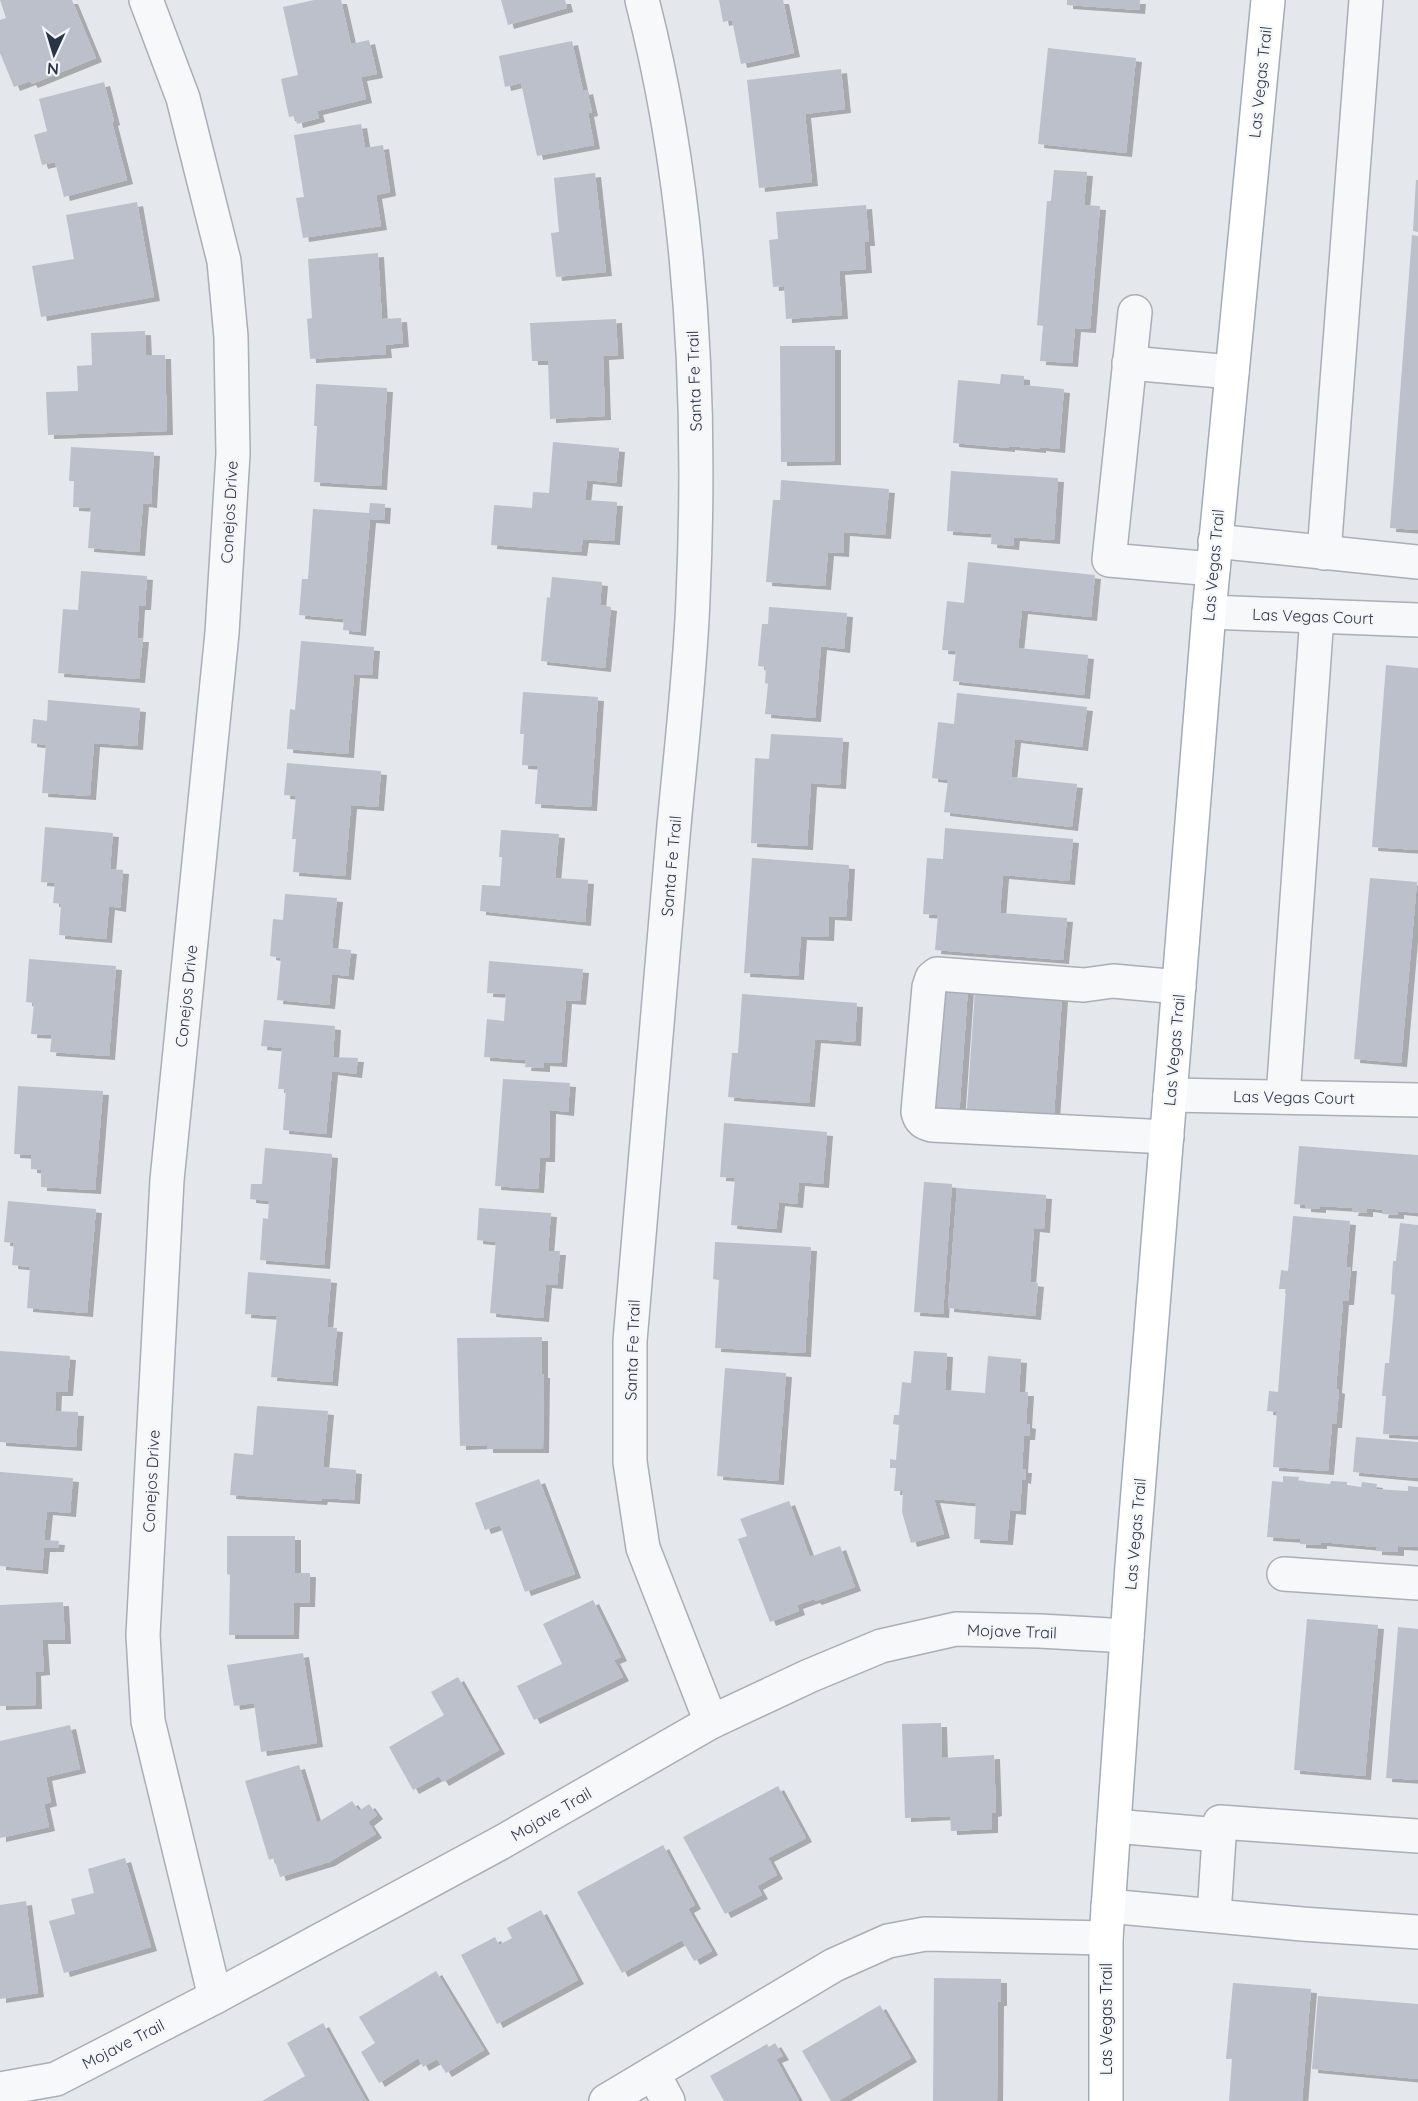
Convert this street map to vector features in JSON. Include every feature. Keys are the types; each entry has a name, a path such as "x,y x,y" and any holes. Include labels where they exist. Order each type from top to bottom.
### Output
{"main road":[{"name":"Las Vegas Trail","path":"1106,2101 1106,1938 1127,1636 1209,612 1268,0"}],"street":[{"name":"Conejos Drive","path":"146,0 186,109 224,261 231,337 233,454 222,633 167,1180 143,1635 148,1721 215,1997"},
{"name":"Santa Fe Trail","path":"642,0 657,57 673,147 693,338 697,477 693,601 630,1341 630,1462 643,1548 711,1722"},
{"path":"1324,553 1366,0"},
{"path":"1135,312 1109,560 1324,553 1418,562"},
{"path":"1129,363 1232,372"},
{"name":"Las Vegas Court","path":"1209,612 1418,620"},
{"path":"1283,1097 1317,616"},
{"path":"1167,1137 932,1125 924,1123 919,1118 918,1112 929,987 932,978 937,974 1084,985 1113,981 1179,987"},
{"name":"Las Vegas Court","path":"1170,1095 1418,1100"},
{"path":"1284,1574 1418,1583"},
{"name":"Mojave Trail","path":"0,2089 56,2079 215,1997 502,1842 711,1722 809,1676 881,1646 956,1629 1127,1636"},
{"path":"1214,1915 1220,1821 1418,1836"},
{"path":"1114,1826 1219,1835"},
{"path":"1108,1905 1418,1932"},
{"path":"606,2101 834,1965 888,1941 925,1934 1106,1938"},
{"path":"653,2073 668,2101"}],"building":[{"path":"0,0 72,0 96,58 32,84 30,81 14,87 0,53 0,20 6,18"},
{"path":"314,0 341,0 351,44 369,40 377,74 361,77 366,99 317,111 319,118 297,124 295,116 289,117 281,79 298,75 283,7"},
{"path":"501,0 565,0 567,8 508,25"},
{"path":"719,0 783,0 794,53 741,64 732,20 723,22"},
{"path":"1067,0 1140,0 1139,10 1067,5"},
{"path":"572,41 583,91 587,90 592,112 588,113 594,145 537,156 521,83 505,87 499,56"},
{"path":"1048,48 1136,58 1126,153 1038,144"},
{"path":"841,69 845,109 805,114 812,182 759,188 747,80"},
{"path":"104,82 127,180 64,197 55,162 42,165 34,135 47,131 39,99"},
{"path":"361,124 365,148 383,145 390,192 376,195 381,226 303,238 296,198 304,197 294,135"},
{"path":"1054,170 1087,172 1084,205 1100,206 1090,329 1075,328 1072,363 1040,361 1043,326 1037,325 1047,201 1051,201"},
{"path":"595,173 606,272 556,277 551,233 559,232 554,178"},
{"path":"1416,180 1418,180 1418,232 1413,231"},
{"path":"137,202 154,297 41,317 32,266 74,259 66,215"},
{"path":"866,205 869,242 864,242 866,269 839,271 842,315 786,319 784,286 773,287 769,240 778,239 776,212"},
{"path":"1412,235 1418,236 1418,530 1390,528"},
{"path":"378,253 382,319 401,318 403,343 385,345 386,354 310,359 307,319 312,318 308,259"},
{"path":"616,319 618,355 603,356 605,416 550,419 548,361 532,361 530,323"},
{"path":"145,331 146,355 165,355 167,431 48,435 46,392 78,391 77,366 92,365 91,333"},
{"path":"780,346 835,346 835,461 781,462"},
{"path":"1001,374 1024,376 1024,385 1064,389 1059,449 1009,446 1009,448 953,443 958,380 1000,384"},
{"path":"316,384 387,388 381,486 314,482 317,426 314,426"},
{"path":"553,442 619,448 616,483 587,480 585,500 617,502 614,541 583,539 581,552 491,545 494,505 532,508 533,492 549,493"},
{"path":"71,447 154,452 151,504 143,503 139,552 88,548 91,508 73,507 74,481 69,481"},
{"path":"951,471 1058,478 1054,540 1014,537 1013,546 991,544 992,534 947,531"},
{"path":"781,480 889,489 885,535 844,532 843,553 828,552 825,586 766,582 773,500 780,500"},
{"path":"370,503 385,504 384,520 370,519 360,632 343,630 344,619 299,615 302,579 308,579 313,509 369,513"},
{"path":"968,562 1095,575 1091,617 1022,610 1018,648 1088,655 1084,695 953,681 956,651 942,650 947,601 964,603"},
{"path":"81,571 147,576 145,606 139,606 137,638 143,638 139,679 58,673 63,609 78,610"},
{"path":"552,577 602,582 600,605 611,607 605,668 541,661 547,597 550,598"},
{"path":"769,607 847,613 844,649 821,646 815,718 765,714 768,684 765,683 766,667 758,666 762,624 768,624"},
{"path":"301,641 374,647 372,675 354,674 348,754 287,749 290,709 295,710"},
{"path":"1386,665 1418,668 1418,850 1372,847"},
{"path":"523,692 598,697 591,807 535,804 538,766 522,765 524,734 520,734"},
{"path":"957,693 1087,707 1082,747 1015,739 1011,777 1077,784 1072,827 944,812 948,780 932,778 938,722 954,724"},
{"path":"48,700 140,708 137,746 94,743 90,796 42,793 46,745 31,743 33,719 47,721"},
{"path":"771,734 843,738 840,785 811,783 807,846 751,843 755,758 769,759"},
{"path":"287,763 381,771 378,807 351,805 345,876 293,872 296,839 292,839 296,796 284,795"},
{"path":"45,827 113,833 110,869 123,870 120,908 109,906 106,939 59,935 61,904 53,903 55,883 41,882"},
{"path":"945,828 1073,839 1069,881 1003,875 1000,913 1067,918 1063,960 935,950 938,915 923,914 927,858 943,859"},
{"path":"501,830 559,834 555,878 588,880 585,922 480,911 482,885 500,886"},
{"path":"752,858 849,865 846,917 829,916 828,937 801,936 798,976 744,973"},
{"path":"1370,878 1417,882 1401,1063 1354,1059"},
{"path":"285,894 337,898 332,948 351,950 348,976 332,974 329,1005 277,1000 281,958 270,956 273,919 283,920"},
{"path":"29,959 116,966 109,1056 50,1052 52,1035 31,1034 34,1003 26,1002"},
{"path":"489,961 583,969 580,1001 566,1000 561,1063 544,1062 544,1068 525,1067 526,1060 484,1057 487,1019 504,1021 506,994 487,993"},
{"path":"940,985 968,988 959,1117 931,1115"},
{"path":"975,990 1062,997 1054,1115 967,1109"},
{"path":"742,994 857,1003 855,1042 815,1039 809,1103 728,1097 732,1053 738,1053"},
{"path":"264,1020 335,1026 333,1057 358,1058 356,1074 332,1071 326,1134 283,1130 286,1089 278,1089 282,1048 261,1046"},
{"path":"503,1079 570,1083 568,1112 550,1110 549,1158 540,1158 538,1189 495,1186"},
{"path":"18,1086 103,1091 95,1190 41,1187 41,1170 31,1169 31,1155 14,1154"},
{"path":"724,1123 827,1132 823,1184 799,1182 797,1204 779,1202 776,1229 731,1225 735,1178 720,1177"},
{"path":"1299,1146 1418,1155 1418,1213 1398,1211 1398,1215 1382,1214 1383,1210 1367,1208 1367,1213 1352,1212 1353,1208 1320,1206 1320,1209 1305,1208 1305,1205 1294,1204"},
{"path":"265,1148 332,1154 324,1265 260,1260 263,1218 268,1219 269,1201 250,1199 251,1184 262,1184"},
{"path":"924,1182 952,1184 943,1314 914,1312"},
{"path":"957,1188 1046,1195 1044,1229 1034,1228 1030,1282 1038,1283 1035,1316 948,1308"},
{"path":"8,1201 96,1209 87,1313 27,1308 30,1267 12,1265 14,1243 4,1242"},
{"path":"479,1208 551,1213 548,1251 560,1251 557,1285 546,1284 543,1318 490,1313 496,1242 477,1240"},
{"path":"1293,1216 1350,1221 1346,1267 1351,1267 1348,1301 1343,1301 1336,1389 1339,1390 1336,1424 1332,1424 1328,1471 1273,1467 1277,1412 1267,1411 1269,1391 1278,1392 1286,1289 1279,1289 1281,1270 1288,1271"},
{"path":"1400,1223 1418,1225 1418,1436 1383,1434 1386,1396 1382,1396 1385,1363 1389,1363 1395,1295 1391,1294 1393,1261 1396,1261"},
{"path":"715,1242 811,1247 805,1353 715,1348 719,1280 713,1279"},
{"path":"248,1272 331,1279 327,1327 337,1328 332,1382 271,1377 277,1316 245,1314"},
{"path":"542,1337 543,1449 487,1449 487,1445 460,1446 457,1338"},
{"path":"0,1351 70,1356 67,1392 56,1392 55,1411 78,1412 76,1447 0,1442"},
{"path":"914,1351 947,1353 945,1390 985,1393 988,1356 1021,1359 1019,1392 1028,1392 1026,1424 1030,1425 1029,1436 1024,1436 1022,1469 1026,1469 1025,1480 1022,1479 1020,1511 1010,1510 1007,1541 974,1539 976,1503 934,1499 944,1534 911,1543 902,1512 903,1491 894,1491 896,1468 890,1468 890,1459 896,1460 899,1425 893,1424 894,1415 899,1415 902,1382 911,1383"},
{"path":"725,1368 786,1373 778,1481 717,1476"},
{"path":"257,1406 328,1411 323,1467 356,1470 354,1500 322,1498 321,1501 230,1495 234,1453 253,1455"},
{"path":"1356,1437 1418,1442 1418,1478 1353,1472"},
{"path":"0,1472 73,1478 70,1513 47,1511 44,1540 59,1541 58,1548 44,1548 42,1570 0,1566"},
{"path":"1283,1476 1299,1477 1298,1481 1330,1484 1331,1481 1347,1482 1347,1485 1361,1487 1362,1482 1377,1484 1376,1489 1408,1491 1408,1486 1418,1487 1418,1547 1398,1546 1398,1552 1376,1551 1376,1547 1321,1542 1321,1545 1300,1544 1300,1539 1267,1537 1272,1481 1283,1482"},
{"path":"539,1479 575,1574 525,1592 500,1525 485,1530 475,1503"},
{"path":"789,1501 810,1557 840,1546 855,1587 816,1601 814,1599 797,1605 799,1611 770,1622 738,1539 747,1536 740,1519"},
{"path":"227,1536 295,1536 295,1573 310,1573 309,1603 294,1603 293,1635 229,1635 230,1575 227,1574"},
{"path":"593,1600 621,1657 614,1660 623,1677 534,1720 517,1686 562,1664 543,1624"},
{"path":"63,1602 65,1640 42,1640 44,1671 35,1672 36,1705 0,1706 0,1605"},
{"path":"1307,1619 1378,1625 1365,1776 1294,1770"},
{"path":"1398,1627 1418,1629 1418,1780 1386,1778"},
{"path":"303,1653 317,1743 261,1752 254,1703 234,1706 227,1665"},
{"path":"458,1677 499,1750 443,1782 439,1776 413,1790 389,1747 444,1715 431,1692"},
{"path":"941,1723 942,1758 994,1755 996,1812 992,1813 992,1829 951,1831 950,1816 905,1818 902,1724"},
{"path":"70,1725 80,1769 46,1777 51,1802 44,1804 49,1827 0,1838 0,1741"},
{"path":"299,1765 317,1823 352,1801 359,1811 369,1804 377,1815 368,1822 376,1834 329,1862 280,1877 274,1858 269,1860 245,1781"},
{"path":"778,1786 806,1838 768,1858 777,1875 757,1886 762,1895 725,1914 683,1837"},
{"path":"663,1845 695,1905 688,1909 712,1951 694,1961 682,1940 622,1973 577,1892"},
{"path":"125,1858 151,1947 64,1973 49,1921 75,1914 71,1899 94,1893 88,1869"},
{"path":"26,1901 38,1993 0,1999 0,1905"},
{"path":"541,1910 578,1980 497,2024 461,1955 495,1937 499,1945 512,1938 507,1928"},
{"path":"436,1971 484,2050 446,2073 437,2059 423,2067 418,2058 379,2083 361,2052 375,2043 359,2017"},
{"path":"934,1978 1001,1979 1001,2002 998,2002 997,2101 933,2101"},
{"path":"1233,1983 1311,1989 1302,2101 1229,2101 1232,2059 1226,2059"},
{"path":"1318,1996 1418,2004 1418,2079 1312,2069"},
{"path":"880,2005 911,2058 838,2101 831,2101 802,2051"},
{"path":"323,2023 366,2101 262,2101 305,2076 287,2043"},
{"path":"775,2043 783,2056 776,2059 799,2101 724,2101 710,2076 767,2044 769,2047"}]}
